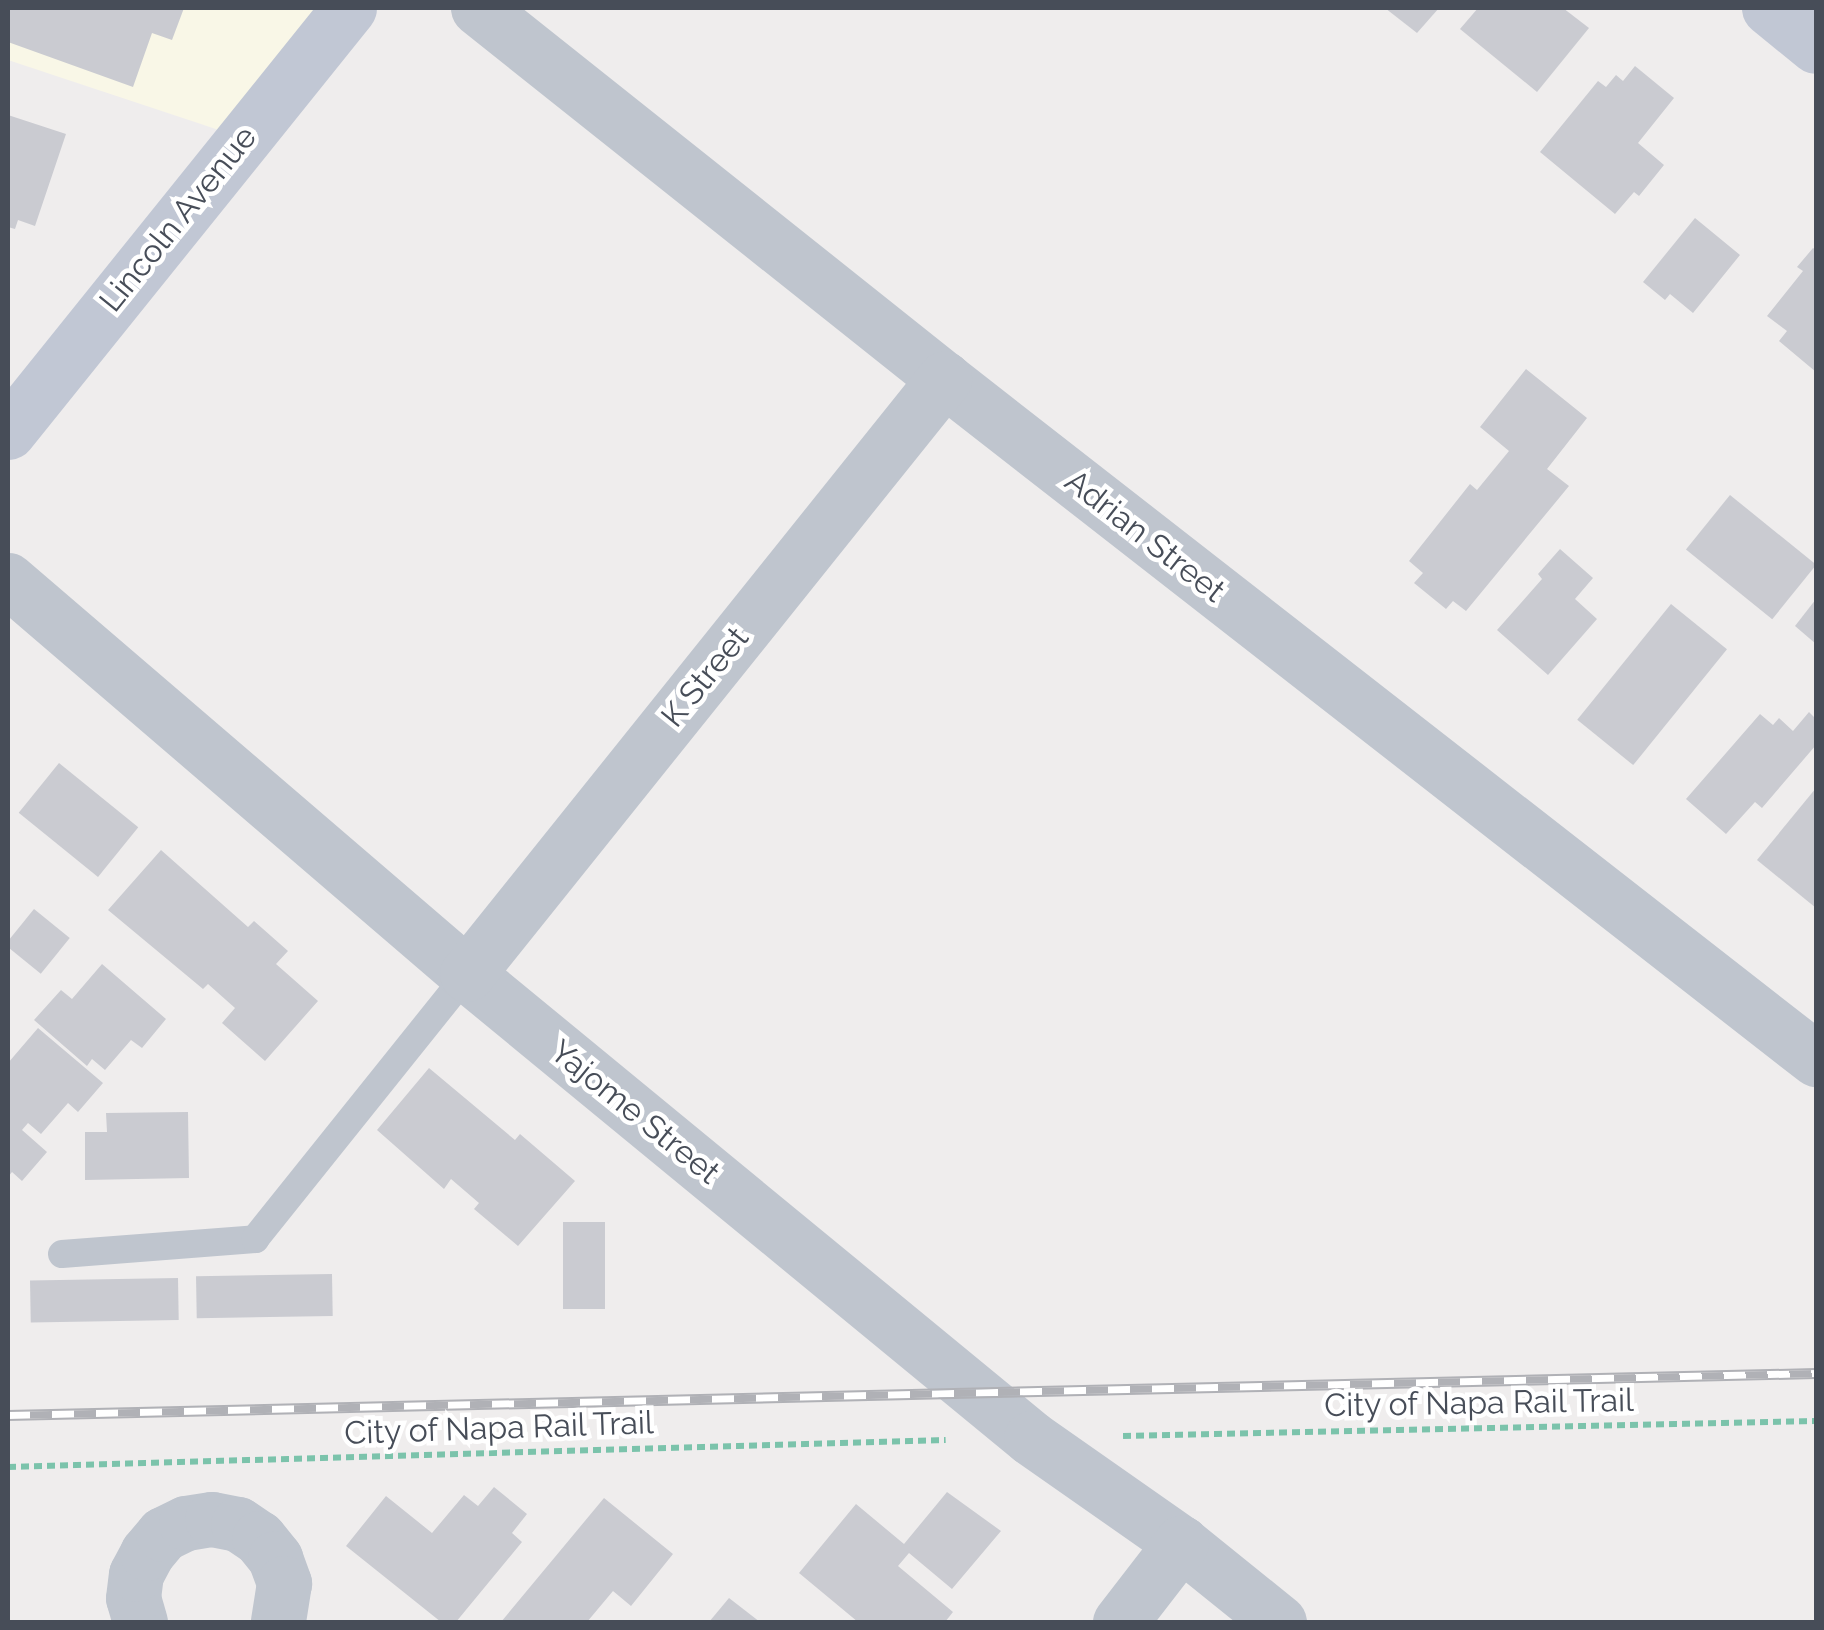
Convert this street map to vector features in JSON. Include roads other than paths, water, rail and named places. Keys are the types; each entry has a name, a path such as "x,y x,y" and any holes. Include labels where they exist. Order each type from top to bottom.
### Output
{"main road":[{"name":"Lincoln Avenue","path":"16,406 349,8"},
{"path":"1769,8 1816,46"}],"street":[{"name":"Adrian Street","path":"478,8 944,379 1816,1059"},
{"name":"K Street","path":"467,974 944,379"},
{"name":"Yajome Street","path":"8,580 467,974 1031,1438 1181,1543 1279,1622"},
{"path":"140,1622 134,1598 136,1574 146,1552 163,1534 186,1522 212,1519 238,1524 260,1538 276,1558 284,1584 278,1622"},
{"path":"1120,1622 1181,1543"}],"lane":[{"path":"62,1254 255,1239 467,974"}],"railway":[{"path":"8,1415 1816,1373"}]}
